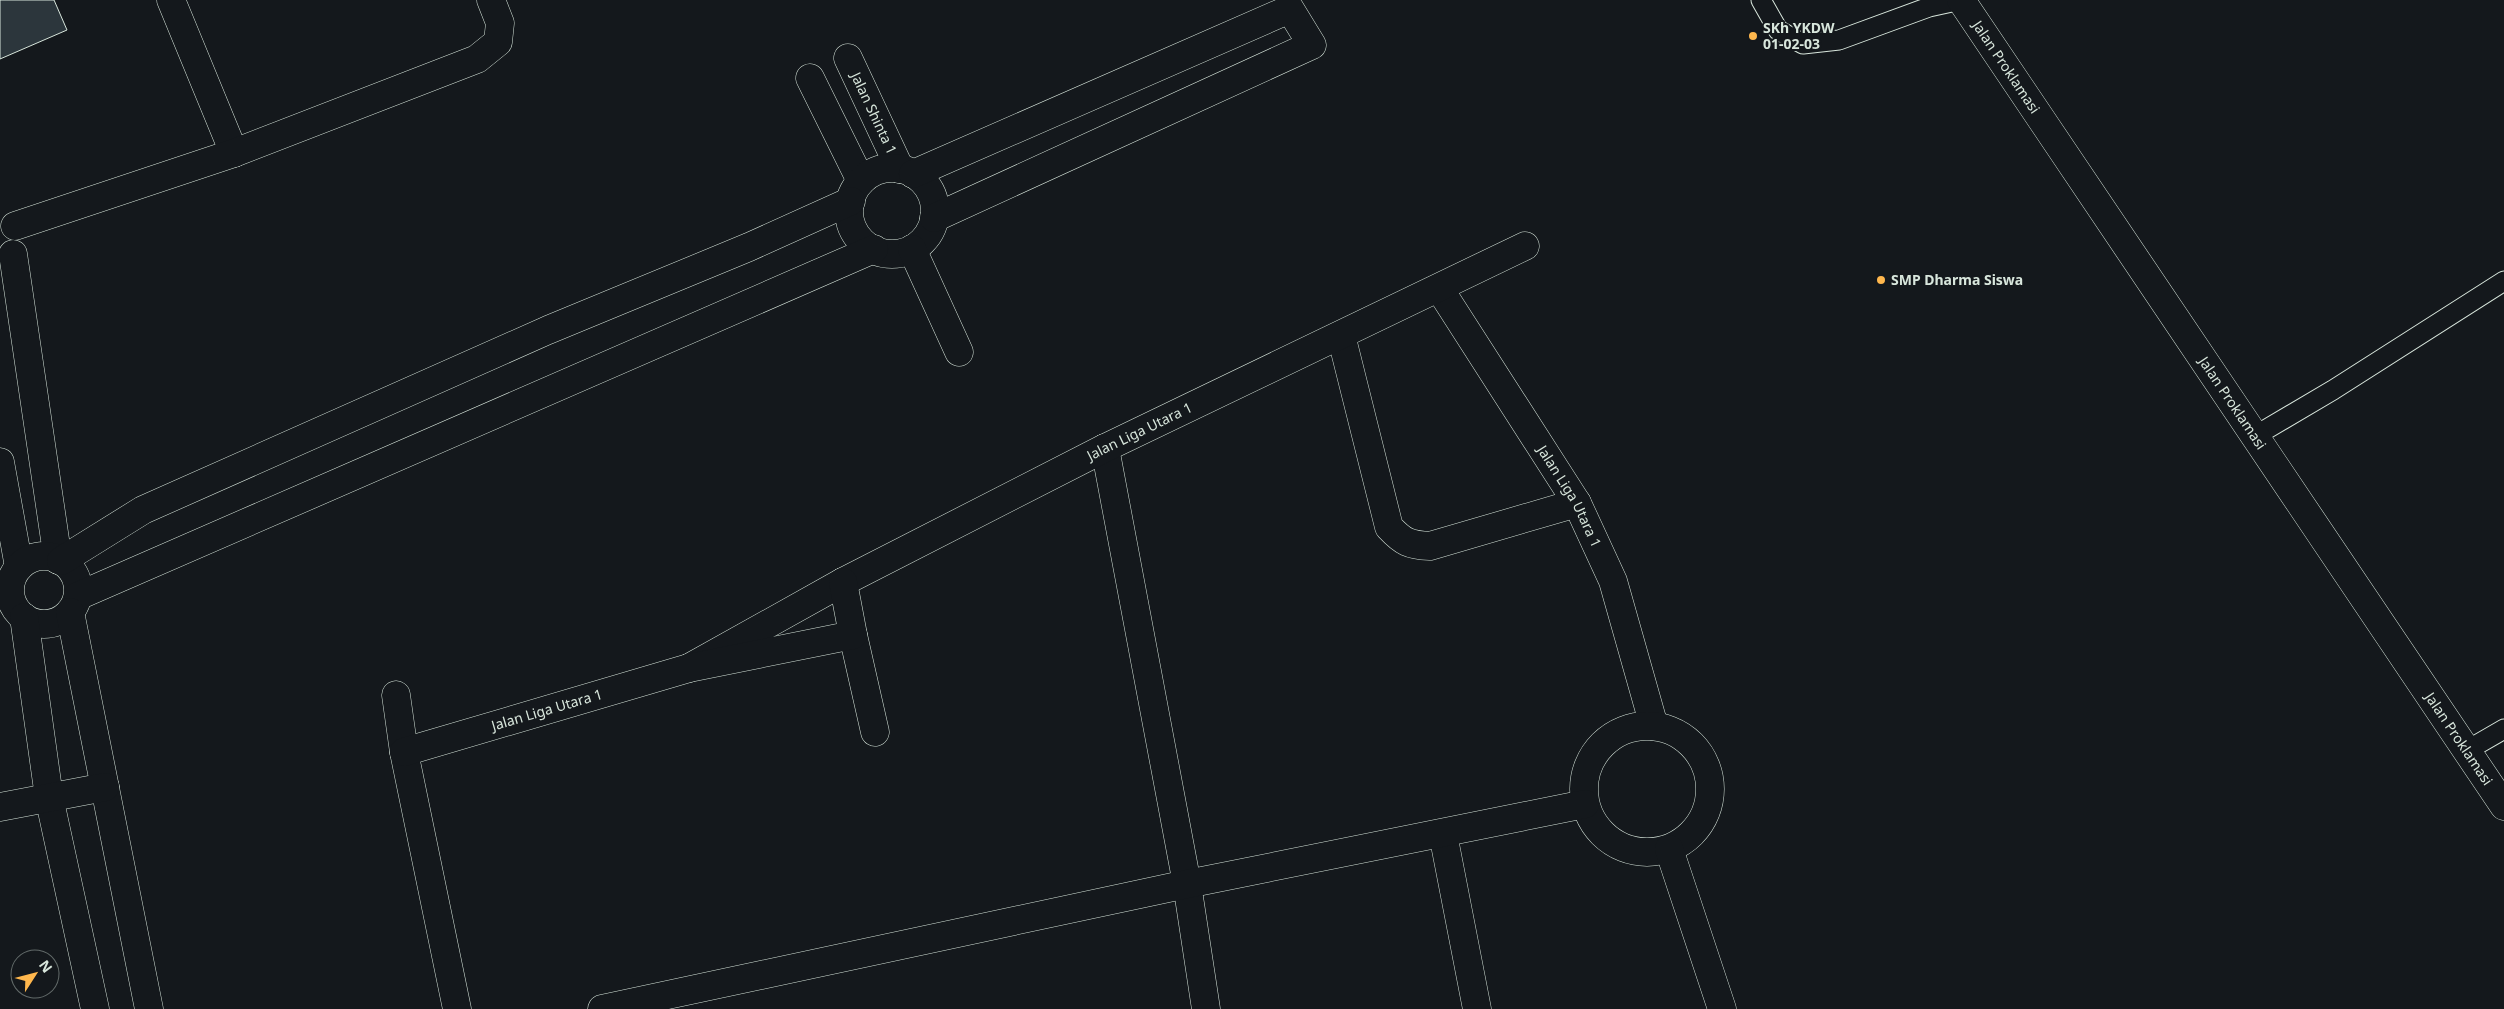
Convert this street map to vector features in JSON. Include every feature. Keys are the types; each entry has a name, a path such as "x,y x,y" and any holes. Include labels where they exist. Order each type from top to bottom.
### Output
{"street":[{"path":"171,0 234,153"},
{"path":"59,560 6,261 16,245 8,217 234,153 477,59 498,42 500,23 491,0"},
{"name":"Jalan Proklamasi","path":"1961,0 2504,806"},
{"path":"907,171 1290,9 1312,44 934,218"},
{"name":"Jalan Shinta 1","path":"848,58 907,171"},
{"path":"59,560 143,510 548,330 749,246 856,191 872,172 886,168 907,171 923,181 930,193 934,205 934,218 925,239 912,249 896,254 874,249 866,245 856,235 850,221 856,191 810,78"},
{"name":"Jalan Liga Utara 1","path":"690,668 843,582 1105,448 1525,246"},
{"path":"24,617 35,623 48,624 60,620 74,604 874,249"},
{"path":"912,249 960,352"},
{"name":"Jalan Liga Utara 1","path":"1439,288 1577,503 1613,581 1654,726"},
{"path":"1341,335 1389,527 1401,540 1416,545 1430,546 1577,503"},
{"path":"1105,448 1187,884 1206,1009"},
{"path":"0,462 19,566"},
{"path":"95,1009 49,797 24,617 11,598 13,576 19,566 36,557 45,556 59,560 73,572 74,604 148,1009"},
{"path":"843,582 875,732"},
{"name":"Jalan Liga Utara 1","path":"404,752 690,668 853,636"},
{"path":"396,695 404,752 458,1009"},
{"path":"1654,726 1675,732 1692,744 1704,762 1710,782 1709,803 1701,823 1687,839 1669,849 1648,853 1627,850 1608,839 1594,824 1585,804 1583,784 1588,764 1599,747 1615,734 1633,727 1654,726"},
{"path":"0,807 106,787"},
{"path":"602,1009 1187,884 1585,804"},
{"path":"1443,834 1477,1009"},
{"path":"1669,849 1722,1009"}],"lane":[{"path":"1761,0 1778,30 1803,44 1840,40 1928,7 1961,0"},
{"path":"2255,436 2333,390 2504,281"},
{"path":"2466,751 2504,729"}],"building":[{"path":"0,0 54,0 67,30 0,59"}],"place":[{"name":"SKh YKDW 01-02-03","path":"1753,36"},
{"name":"SMP Dharma Siswa","path":"1881,280"}]}
